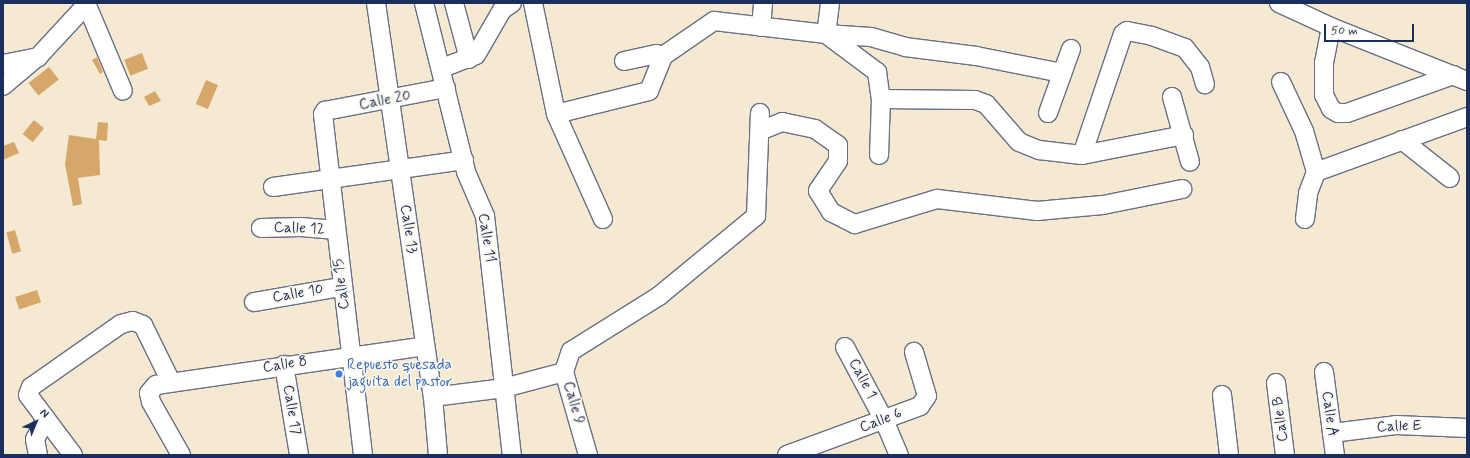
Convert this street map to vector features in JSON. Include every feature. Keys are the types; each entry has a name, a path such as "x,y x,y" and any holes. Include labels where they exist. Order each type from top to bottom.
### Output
{"street":[{"name":"Calle 13","path":"376,3 433,397 438,455"},
{"name":"Calle 11","path":"424,3 442,68 466,172 485,216 512,455"},
{"path":"454,3 469,59"},
{"path":"533,3 556,114 603,219"},
{"path":"761,27 763,3"},
{"path":"826,34 830,3"},
{"path":"1279,3 1331,27 1463,78"},
{"path":"3,86 48,49 86,4 123,91"},
{"path":"442,68 469,59 476,55 485,43 505,5"},
{"path":"556,114 646,93 652,88 656,71 663,56 714,21 826,34 872,37 905,47 976,56 1062,73"},
{"path":"1331,27 1324,63 1324,95 1331,109 1338,113 1347,113 1463,78"},
{"path":"1082,155 1123,34 1127,31 1152,36 1185,48 1200,67 1205,84"},
{"path":"826,34 876,72 881,99 879,155"},
{"path":"1048,113 1070,49"},
{"path":"624,61 656,54 663,56"},
{"path":"3,64 38,57"},
{"path":"1281,82 1304,131 1316,172 1308,193 1305,219"},
{"name":"Calle 20","path":"324,113 390,101 446,88"},
{"path":"1172,97 1184,135 1190,162"},
{"path":"881,99 975,100 986,104 1019,142 1028,146 1082,155 1184,135"},
{"name":"Calle 15","path":"324,113 341,287 363,455"},
{"path":"1316,172 1467,117"},
{"name":"Calle 9","path":"588,455 564,372 571,351 659,296 756,216 760,122 782,122 815,129 838,145 838,161 818,191 831,212 854,224 937,200 1037,210 1103,205 1182,189"},
{"path":"1402,140 1450,178"},
{"path":"273,187 464,160"},
{"name":"Calle 12","path":"261,228 301,227 336,230"},
{"name":"Calle 10","path":"254,302 341,287"},
{"path":"73,455 28,395 28,389 121,324 133,321 143,325 171,382"},
{"name":"Calle 8","path":"181,455 151,402 149,393 156,385 351,355 425,346"},
{"name":"Calle 1","path":"845,347 884,420 899,455"},
{"name":"Calle 6","path":"787,455 815,451 925,402 927,396 914,352"},
{"name":"Calle 17","path":"284,365 299,455"},
{"path":"433,397 504,388 564,372"},
{"name":"Calle A","path":"1324,372 1335,455"},
{"name":"Calle B","path":"1276,383 1285,455"},
{"path":"1222,395 1229,455"},
{"path":"38,455 35,439 46,419"},
{"name":"Calle E","path":"1332,433 1396,425 1467,428"}],"building":[{"path":"142,53 148,69 130,76 124,60"},
{"path":"97,57 103,72 100,74 92,60"},
{"path":"49,67 59,80 38,96 29,83"},
{"path":"206,80 218,85 208,109 196,104"},
{"path":"155,91 161,101 149,106 144,97"},
{"path":"34,120 44,128 33,142 23,134"},
{"path":"98,122 108,123 107,141 99,140 100,175 78,178 82,204 73,206 65,164 69,135 96,139"},
{"path":"14,142 19,153 3,160 3,146"},
{"path":"15,230 21,251 12,254 6,232"},
{"path":"37,290 41,302 19,309 15,297"}],"place":[{"name":"Repuesto quesada jaguita del pastor","path":"339,374"}]}
